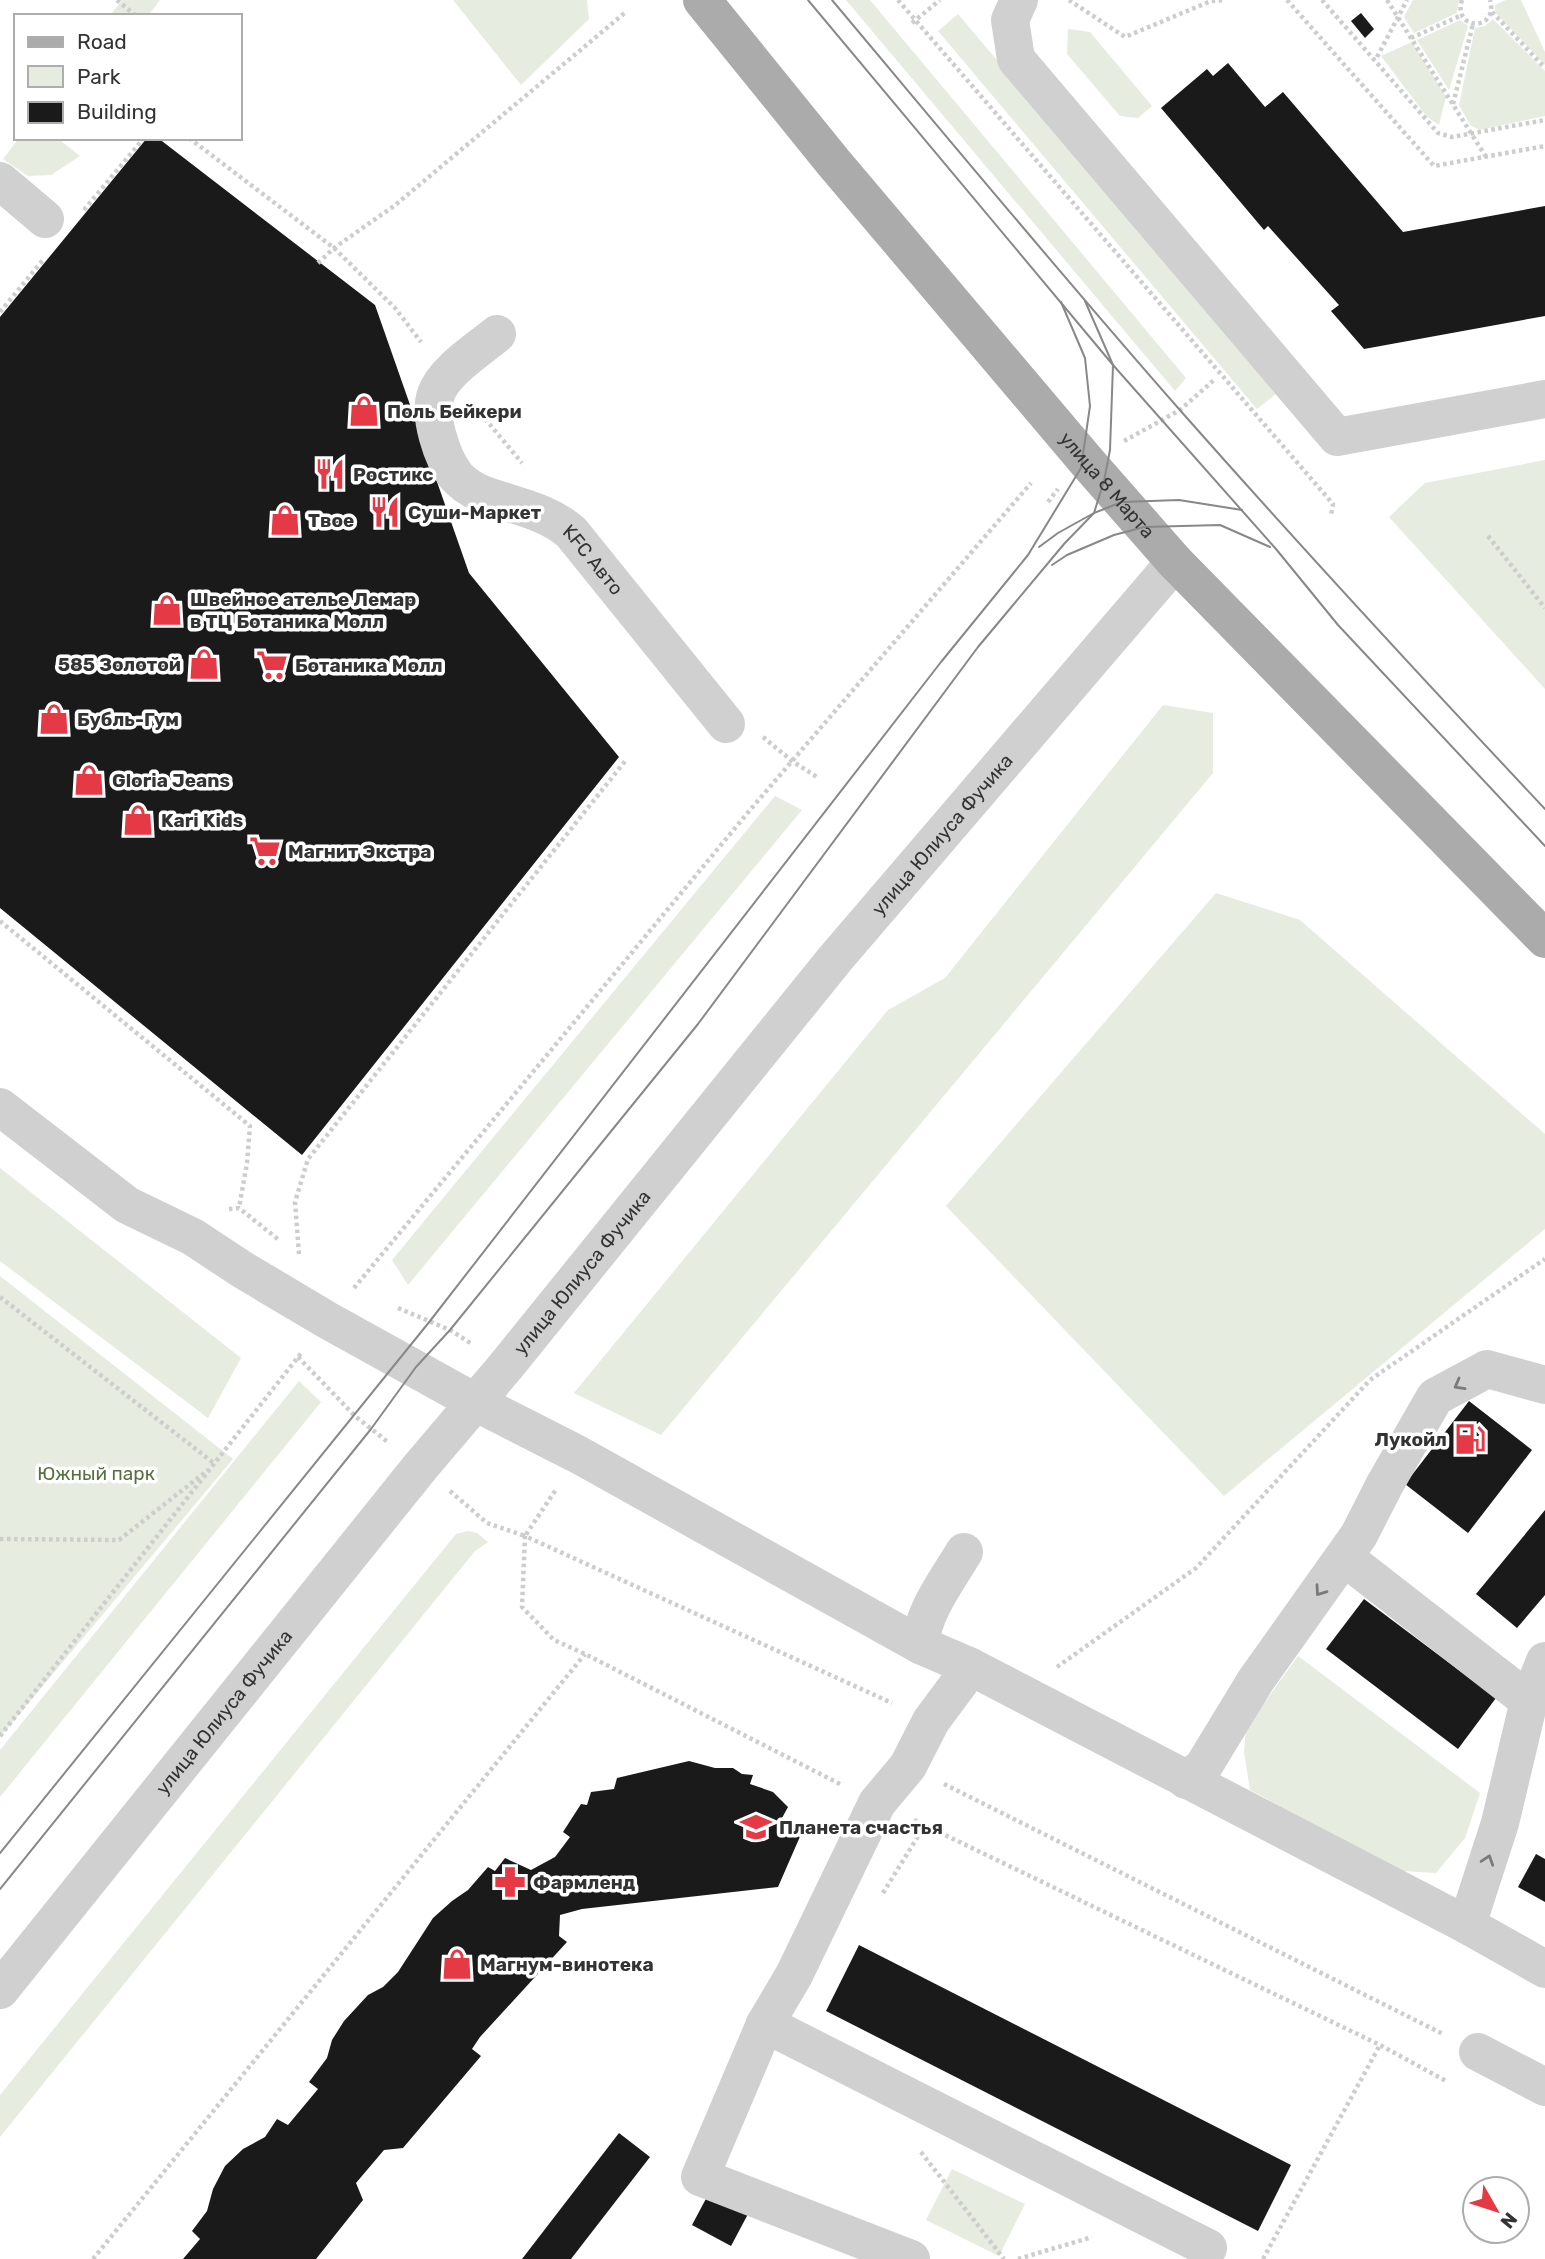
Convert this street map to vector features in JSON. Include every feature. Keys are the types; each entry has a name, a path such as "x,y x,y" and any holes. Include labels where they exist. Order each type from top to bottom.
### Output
{"main road":[{"name":"улица 8 Марта","path":"702,0 834,163 1175,562 1545,939"}],"street":[{"path":"1018,0 1010,20 1016,59 1337,437 1545,399"},
{"path":"0,181 45,219"},
{"name":"KFC Авто","path":"497,334 448,374 436,393 433,413 445,455 456,475 481,494 542,513 571,531 740,727"},
{"name":"улица Юлиуса Фучика","path":"0,1990 835,959 1175,562"},
{"path":"0,1107 127,1205 193,1237 327,1320 475,1402 579,1455 920,1644 971,1667 1467,1925 1545,1969"},
{"path":"1186,1780 1203,1767 1256,1680 1359,1535 1385,1484 1436,1398 1487,1369 1545,1385"},
{"path":"920,1644 921,1632 931,1607 964,1552"},
{"path":"1344,1557 1529,1701"},
{"path":"1467,1925 1500,1823 1529,1701 1545,1661"},
{"path":"911,2259 700,2178 765,2024 794,1975 877,1803 908,1766 932,1721 971,1667"},
{"path":"765,2024 1208,2248"},
{"path":"1478,2052 1545,2087"}],"path":[{"path":"117,0 134,14"},
{"path":"898,0 914,22 1333,504 1331,516"},
{"path":"914,22 940,0"},
{"path":"1069,0 1125,37 1211,0 1224,0"},
{"path":"1287,0 1434,166 1545,146"},
{"path":"1322,0 1423,119 1438,133 1452,137 1545,120"},
{"path":"1387,0 1486,157"},
{"path":"1377,57 1407,0"},
{"path":"1462,0 1462,15 1470,23 1480,24 1488,19 1492,12"},
{"path":"1490,0 1492,12 1545,68"},
{"path":"318,263 334,248 394,206 627,11"},
{"path":"1411,38 1462,15"},
{"path":"1453,104 1473,24"},
{"path":"192,140 334,248 395,307 528,470"},
{"path":"1188,403 1214,380"},
{"path":"0,1736 327,1320 792,761 1031,483"},
{"path":"1488,536 1545,608"},
{"path":"740,727 817,777"},
{"path":"299,1254 295,1202 308,1159 626,760"},
{"path":"0,921 250,1126 239,1208"},
{"path":"1055,1669 1196,1567 1370,1380 1545,1259"},
{"path":"0,1297 215,1464"},
{"path":"0,1539 119,1540 215,1464"},
{"path":"932,1721 525,1536 522,1607 554,1640 877,1803 1380,2045 1453,2084"},
{"path":"93,2259 585,1654"},
{"path":"908,1766 1478,2052"},
{"path":"1263,2259 1380,2045"},
{"path":"915,2143 1004,2259"},
{"path":"1018,2259 1153,2220"}],"green space":[{"path":"122,0 160,0 150,14 112,14"},
{"path":"453,0 587,0 589,19 521,85"},
{"path":"846,0 870,0 1186,378 1175,391"},
{"path":"1413,0 1459,0 1457,13 1414,33 1404,17"},
{"path":"1506,0 1521,0 1545,52 1545,65 1495,12 1495,5"},
{"path":"958,14 1277,393 1257,409 938,31"},
{"path":"1493,19 1545,71 1545,116 1480,130 1470,125 1459,105 1475,28 1485,26"},
{"path":"1460,20 1468,26 1449,90 1417,40"},
{"path":"1068,29 1090,32 1152,106 1138,118 1120,116 1067,54"},
{"path":"1412,42 1446,97 1439,125 1427,117 1381,56"},
{"path":"17,140 60,140 80,156 51,175 28,176 3,159"},
{"path":"1545,460 1545,689 1389,517 1425,483"},
{"path":"1163,705 1213,713 1213,773 661,1435 574,1393 888,1010 945,978"},
{"path":"775,796 802,810 408,1285 392,1260"},
{"path":"1216,893 1300,920 1545,1134 1545,1229 1224,1496 946,1206"},
{"path":"0,1168 241,1358 208,1418 0,1261"},
{"name":"Южный парк","path":"0,1276 233,1459 0,1737"},
{"path":"299,1381 321,1402 0,1797 0,1750"},
{"path":"468,1531 477,1533 488,1542 475,1551 0,2137 0,2095 456,1534"},
{"path":"1298,1656 1480,1793 1465,1838 1436,1873 1402,1871 1250,1790 1244,1752 1246,1728"},
{"path":"952,2169 1025,2204 999,2256 926,2220"}],"building":[{"path":"1361,13 1374,29 1365,38 1351,21"},
{"path":"1228,63 1265,107 1283,92 1403,232 1545,206 1545,316 1364,349 1331,311 1339,305 1268,226 1264,230 1161,108 1207,69 1213,76"},
{"name":"Ботаника Молл","path":"145,140 161,140 375,305 469,573 619,757 302,1155 0,908 0,317"},
{"path":"1469,1401 1532,1450 1468,1533 1405,1484"},
{"path":"1545,1510 1545,1595 1517,1628 1476,1594"},
{"path":"1364,1599 1496,1698 1458,1749 1326,1649"},
{"path":"689,1761 715,1768 733,1768 742,1774 753,1775 750,1784 773,1792 788,1807 782,1818 802,1832 778,1887 582,1909 560,1915 559,1936 567,1942 480,2037 472,2049 481,2056 403,2148 384,2150 356,2183 363,2200 316,2259 183,2259 200,2239 192,2231 207,2211 213,2189 225,2166 243,2149 265,2137 277,2119 288,2125 318,2089 309,2082 327,2058 332,2040 344,2021 368,1995 383,1987 398,1972 433,1918 468,1890 488,1867 495,1871 505,1858 531,1870 555,1857 570,1837 563,1832 581,1804 587,1805 591,1792 614,1789 617,1778"},
{"path":"1536,1854 1545,1859 1545,1902 1518,1887"},
{"path":"859,1945 1291,2165 1258,2231 826,2011"},
{"path":"619,2133 650,2157 571,2259 522,2259"},
{"path":"709,2193 748,2214 731,2246 692,2225"}],"tram line":[{"path":"808,0 1113,365 1276,549 1338,625 1545,846"},
{"path":"832,0 1179,409 1545,809"},
{"path":"0,1889 371,1429 416,1367 450,1330 698,1024 978,647 1064,544 1094,513 1110,450 1113,365 1085,301"},
{"path":"0,1853 430,1321 941,662 1028,555 1081,468 1090,406 1085,358 1061,302"},
{"path":"1039,547 1094,513 1122,502 1179,500 1242,510"},
{"path":"1052,565 1067,555 1114,535 1144,527 1220,525 1270,547"}],"place":[{"name":"Поль Бейкери","path":"364,411"},
{"name":"Ростикс","path":"330,474"},
{"name":"Суши-Маркет","path":"385,512"},
{"name":"Твое","path":"285,520"},
{"name":"Швейное ателье Лемар в ТЦ Ботаника Молл","path":"167,610"},
{"name":"585 Золотой","path":"204,664"},
{"name":"Ботаника Молл","path":"272,665"},
{"name":"Бубль-Гум","path":"54,719"},
{"name":"Gloria Jeans","path":"89,780"},
{"name":"Kari Kids","path":"138,820"},
{"name":"Магнит Экстра","path":"265,851"},
{"name":"Лукойл","path":"1470,1439"},
{"name":"Планета счастья","path":"756,1827"},
{"name":"Фармленд","path":"510,1882"},
{"name":"Магнум-винотека","path":"457,1964"}]}
